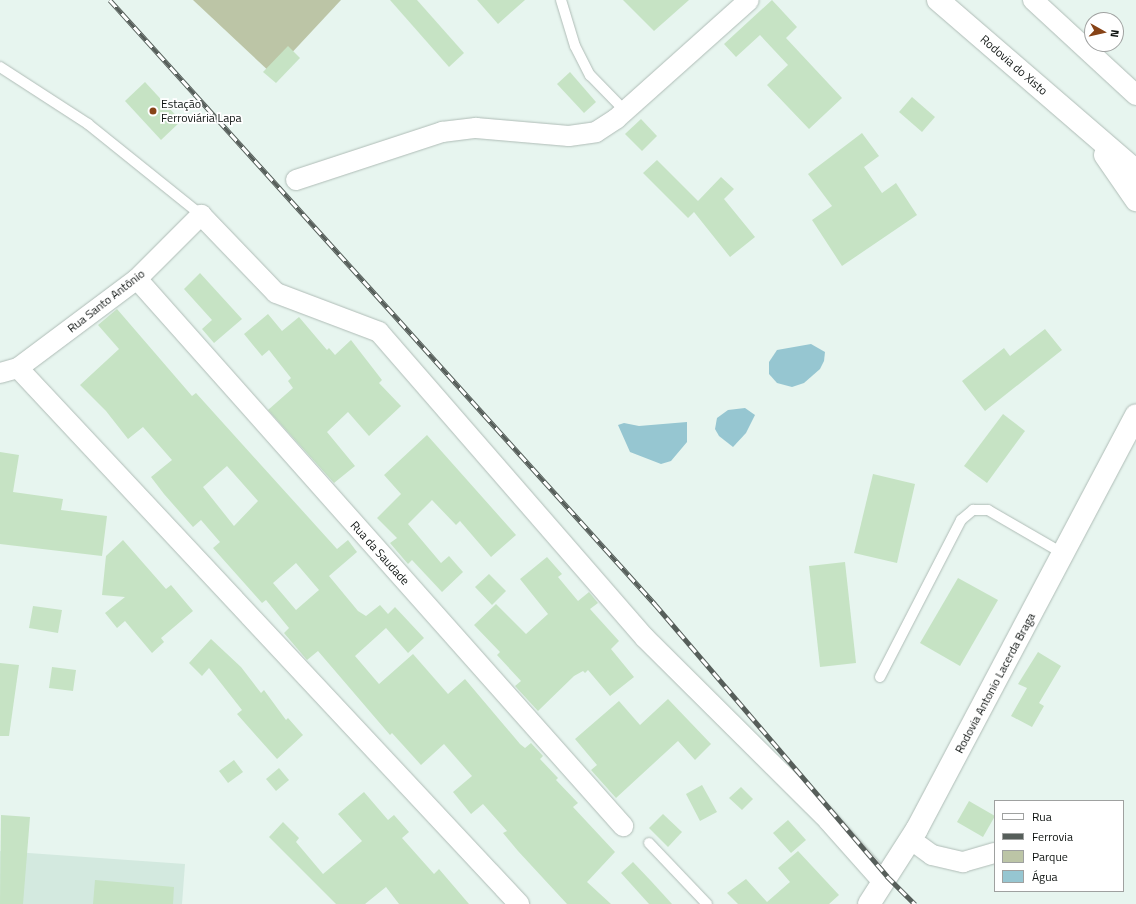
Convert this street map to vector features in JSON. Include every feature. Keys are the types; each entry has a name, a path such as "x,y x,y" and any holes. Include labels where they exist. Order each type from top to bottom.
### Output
{"main road":[{"name":"Rodovia do Xisto","path":"938,0 1136,171"},
{"name":"Rodovia do Xisto","path":"1089,131 1136,200"},
{"name":"Rodovia Antonio Lacerda Braga","path":"869,904 910,839 1064,554 1136,415"},
{"name":"Rodovia Antonio Lacerda Braga","path":"1114,460 1136,445"}],"street":[{"path":"296,180 442,132 476,128 569,136 596,132 625,111 749,0"},
{"path":"1033,0 1136,95"},
{"path":"201,215 276,293 379,332 645,638 828,820 883,882"},
{"name":"Rua Santo Antônio","path":"9,370 137,279 201,215"},
{"name":"Rua da Saudade","path":"137,279 623,826"},
{"path":"9,370 519,904"},
{"path":"910,839 932,855 963,862 994,854"}],"lane":[{"path":"561,0 575,46 590,75 625,111"},
{"path":"0,67 88,124 201,215"},
{"path":"880,678 962,520 974,510 988,510 1064,554"},
{"path":"649,843 707,904"}],"shaded area":[{"path":"0,851 185,864 182,904 0,904"}],"green space":[{"path":"193,0 341,0 272,74"}],"water":[{"path":"811,344 825,352 824,361 820,369 804,383 792,387 777,383 769,374 769,362 777,350"},
{"path":"745,408 755,415 746,433 733,447 719,436 715,429 717,418 728,410"},
{"path":"687,422 687,442 671,461 661,464 630,452 618,425 624,423 639,426"}],"building":[{"path":"390,0 417,0 464,53 449,67"},
{"path":"477,0 525,0 498,24"},
{"path":"623,0 689,0 654,31"},
{"path":"772,0 797,27 786,38 842,98 809,129 767,85 788,65 760,35 736,57 724,44"},
{"path":"288,46 300,58 276,83 263,72"},
{"path":"570,72 596,102 584,113 557,84"},
{"name":"Estação Ferroviária Lapa","path":"145,82 181,121 161,140 125,101"},
{"path":"912,97 935,117 922,132 899,112"},
{"path":"641,119 657,136 642,151 625,134"},
{"path":"862,133 879,156 864,167 882,193 896,183 917,215 842,266 812,220 832,206 808,174"},
{"path":"657,160 698,201 721,177 734,189 724,199 755,237 730,257 694,212 688,218 643,173"},
{"path":"200,273 242,319 214,343 202,329 212,320 184,289"},
{"path":"117,309 192,396 196,393 337,549 348,540 357,552 329,576 358,611 366,616 380,605 388,614 395,607 424,638 408,653 386,628 355,656 379,684 413,654 448,694 465,679 520,744 525,748 531,743 543,756 540,759 558,778 556,780 578,803 573,807 615,852 587,882 611,904 567,904 518,851 503,833 507,831 483,804 471,814 453,792 472,776 444,744 421,765 392,733 390,735 318,651 307,660 284,633 289,628 266,600 262,603 213,548 220,542 201,520 193,527 151,477 172,460 143,427 128,439 106,411 80,385 119,349 98,325","holes":["227,466 258,501 234,526 203,487","296,563 319,590 296,610 273,583"]},
{"path":"268,314 282,331 299,317 327,350 329,348 335,355 351,340 382,380 379,383 401,406 369,436 348,412 327,432 355,466 334,483 268,410 293,388 288,381 291,378 269,350 262,356 244,334"},
{"path":"1045,329 1062,350 985,411 962,381 1004,348 1010,356"},
{"path":"1003,414 1025,431 987,483 964,466"},
{"path":"427,435 516,535 491,557 460,521 456,525 432,500 408,524 441,563 449,556 463,572 442,592 412,560 408,564 390,543 397,538 377,518 401,494 384,475"},
{"path":"0,452 19,455 13,492 63,499 61,510 107,516 102,556 0,544"},
{"path":"873,474 915,484 897,563 854,553"},
{"path":"123,540 166,589 171,585 193,611 161,638 164,642 152,653 125,621 117,628 105,613 125,597 102,595 106,556"},
{"path":"547,557 562,574 558,577 578,601 589,592 598,603 590,609 619,641 611,649 634,677 610,696 588,670 585,673 583,671 574,676 538,711 515,686 521,681 497,655 500,652 474,625 496,604 526,634 548,614 520,579"},
{"path":"845,562 856,663 820,667 809,566"},
{"path":"489,574 506,591 492,605 475,587"},
{"path":"958,578 998,600 960,666 920,643"},
{"path":"33,606 62,610 58,633 29,628"},
{"path":"211,639 241,667 261,693 264,690 286,720 288,718 303,735 277,759 237,714 242,710 209,668 202,676 189,663"},
{"path":"1038,652 1061,666 1039,703 1044,706 1032,727 1011,716 1027,688 1018,684"},
{"path":"0,663 19,665 9,736 0,736"},
{"path":"52,667 76,670 73,691 49,688"},
{"path":"668,699 711,744 695,760 678,741 616,798 591,770 597,765 575,739 619,701 640,725"},
{"path":"234,760 243,772 228,783 219,771"},
{"path":"279,768 289,780 276,791 266,779"},
{"path":"702,785 717,812 700,821 686,794"},
{"path":"741,787 753,799 742,810 729,798"},
{"path":"364,792 388,820 394,815 409,832 402,838 434,874 439,869 469,904 399,904 386,887 365,904 336,904 269,837 283,822 299,838 296,842 323,874 362,841 338,814"},
{"path":"969,801 994,815 983,837 957,822"},
{"path":"663,814 682,832 668,847 649,828"},
{"path":"1,815 30,817 23,904 0,904"},
{"path":"788,820 806,840 791,853 773,833"},
{"path":"798,851 839,895 829,904 738,904 727,893 746,879 767,902 790,882 778,868"},
{"path":"633,862 672,904 649,904 621,873"},
{"path":"95,880 174,887 173,904 93,904"}],"railway":[{"path":"110,0 655,604 887,876 915,904"}],"place":[{"name":"Estação Ferroviária Lapa","path":"153,111"}]}
